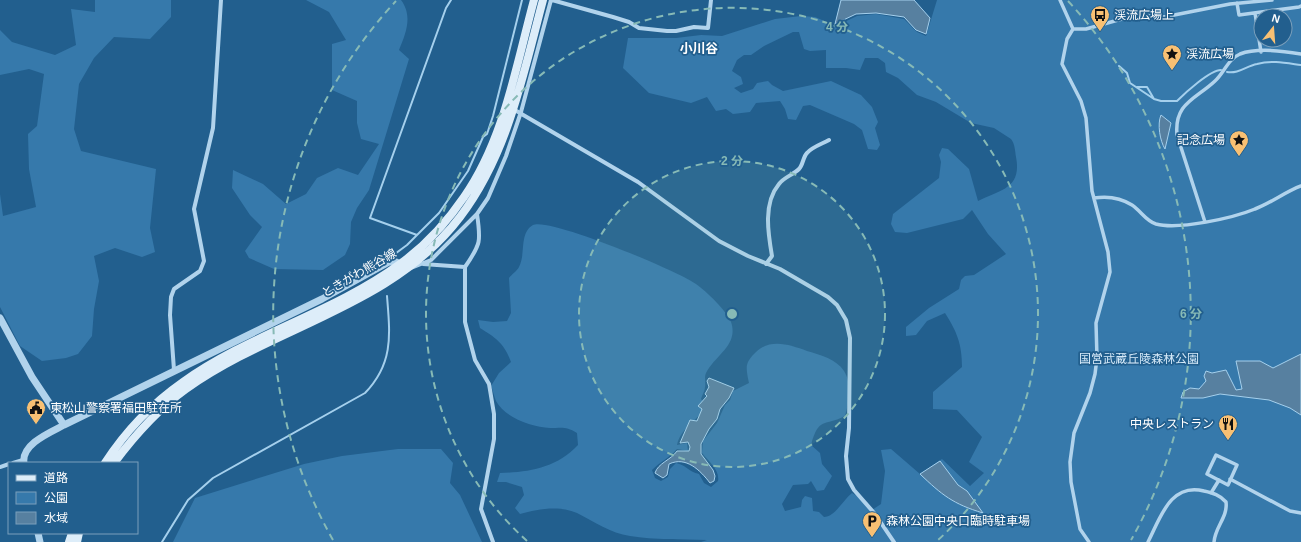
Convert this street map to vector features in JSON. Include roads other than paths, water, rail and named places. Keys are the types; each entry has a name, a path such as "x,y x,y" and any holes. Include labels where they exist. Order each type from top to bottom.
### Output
{"main road":[{"name":"ときがわ熊谷線","path":"106,462 137,423 183,382 221,359 360,289 395,272 408,268 444,236 472,200 499,150 534,0"},
{"name":"ときがわ熊谷線","path":"115,462 147,423 168,403 188,388 224,366 345,306 389,282 400,264 438,231 465,196 492,146 509,107 543,0"}],"street":[{"path":"174,370 170,315 171,297 174,289 200,271 204,261 194,209 213,128 221,0"},
{"path":"24,461 31,446 41,437 174,370 328,296 389,262 400,264 408,268 423,264 430,260 477,214 494,186 521,112 551,0 629,22 640,28 676,31 694,27 708,28 711,0"},
{"path":"1060,0 1074,29"},
{"path":"1074,29 1086,28 1136,16 1164,17 1237,3 1272,0"},
{"path":"1237,3 1239,15 1253,13"},
{"path":"1074,29 1067,40 1062,64 1081,101 1086,118 1092,191 1108,252 1110,272 1096,323 1097,358 1095,374 1090,393 1074,433 1070,462 1071,482 1080,529 1089,542"},
{"path":"1260,48 1261,52"},
{"path":"1205,222 1177,136 1176,126 1179,114 1191,99 1216,81 1234,58 1241,54 1270,51 1301,54"},
{"path":"509,107 521,112 638,182 719,241 780,270 828,298 837,305 846,320 850,338 851,369 849,428 846,456 847,473 854,490 875,514 894,542"},
{"path":"766,264 772,256 768,232 768,221 771,200 774,192 783,179 800,169 807,152 829,140"},
{"path":"1094,198 1113,198 1133,206 1150,221 1163,225 1178,226 1205,222 1255,210 1290,190 1301,186"},
{"path":"477,214 480,237 477,249 465,267 465,322 475,360 488,384 494,414 494,439 481,509 493,542"},
{"path":"423,264 465,267"},
{"path":"0,318 32,377 64,425"},
{"path":"1216,455 1237,465 1228,484 1219,480 1207,474 1216,455"},
{"path":"1230,479 1286,509 1301,513"},
{"path":"1212,493 1219,480"},
{"path":"1148,542 1162,511 1171,500 1180,493 1198,489 1223,498 1226,502 1227,508 1215,535 1214,542"}],"water":[{"path":"841,0 914,0 930,18 926,34 916,30 904,17 876,13 856,14 835,24"},
{"path":"1161,115 1171,123 1165,149 1160,132 1159,123"},
{"path":"1301,354 1301,415 1290,408 1269,400 1220,394 1203,398 1181,398 1183,392 1190,388 1199,389 1206,381 1204,376 1206,371 1212,373 1226,370 1236,390 1242,389 1236,361 1260,361 1273,368"},
{"path":"709,378 734,388 729,398 720,409 717,419 709,429 701,444 701,454 713,470 715,476 714,481 710,483 697,469 687,463 681,462 669,464 667,475 663,478 655,473 659,467 677,451 689,451 690,447 688,442 680,443 690,420 697,421 702,409 698,406 707,396 705,394 709,387 707,381"},
{"path":"940,461 958,485 967,491 983,513 948,498 920,474"}],"waterway":[{"path":"417,235 370,218 446,8 451,0"},
{"path":"388,259 407,245 439,213 468,171 483,137 487,134 493,116 522,0"},
{"path":"1227,72 1235,72 1253,65 1268,62 1301,65"},
{"path":"1119,66 1127,73 1130,83 1154,99 1161,101 1177,101 1204,78 1216,71 1221,70"},
{"path":"1137,87 1147,87 1154,99"},
{"path":"162,542 188,500 213,478 365,393 381,371 388,348 389,323 387,296"}],"place":[{"name":"渓流広場上","path":"1100,32"},
{"name":"渓流広場","path":"1172,71"},
{"name":"記念広場","path":"1239,157"},
{"name":"東松山警察署福田駐在所","path":"36,425"},
{"name":"中央レストラン","path":"1228,441"},
{"name":"森林公園中央口臨時駐車場","path":"872,538"}],"district":[{"name":"小川谷","path":"699,48"}],"park label":[{"name":"国営武蔵丘陵森林公園","path":"1139,359"}]}
